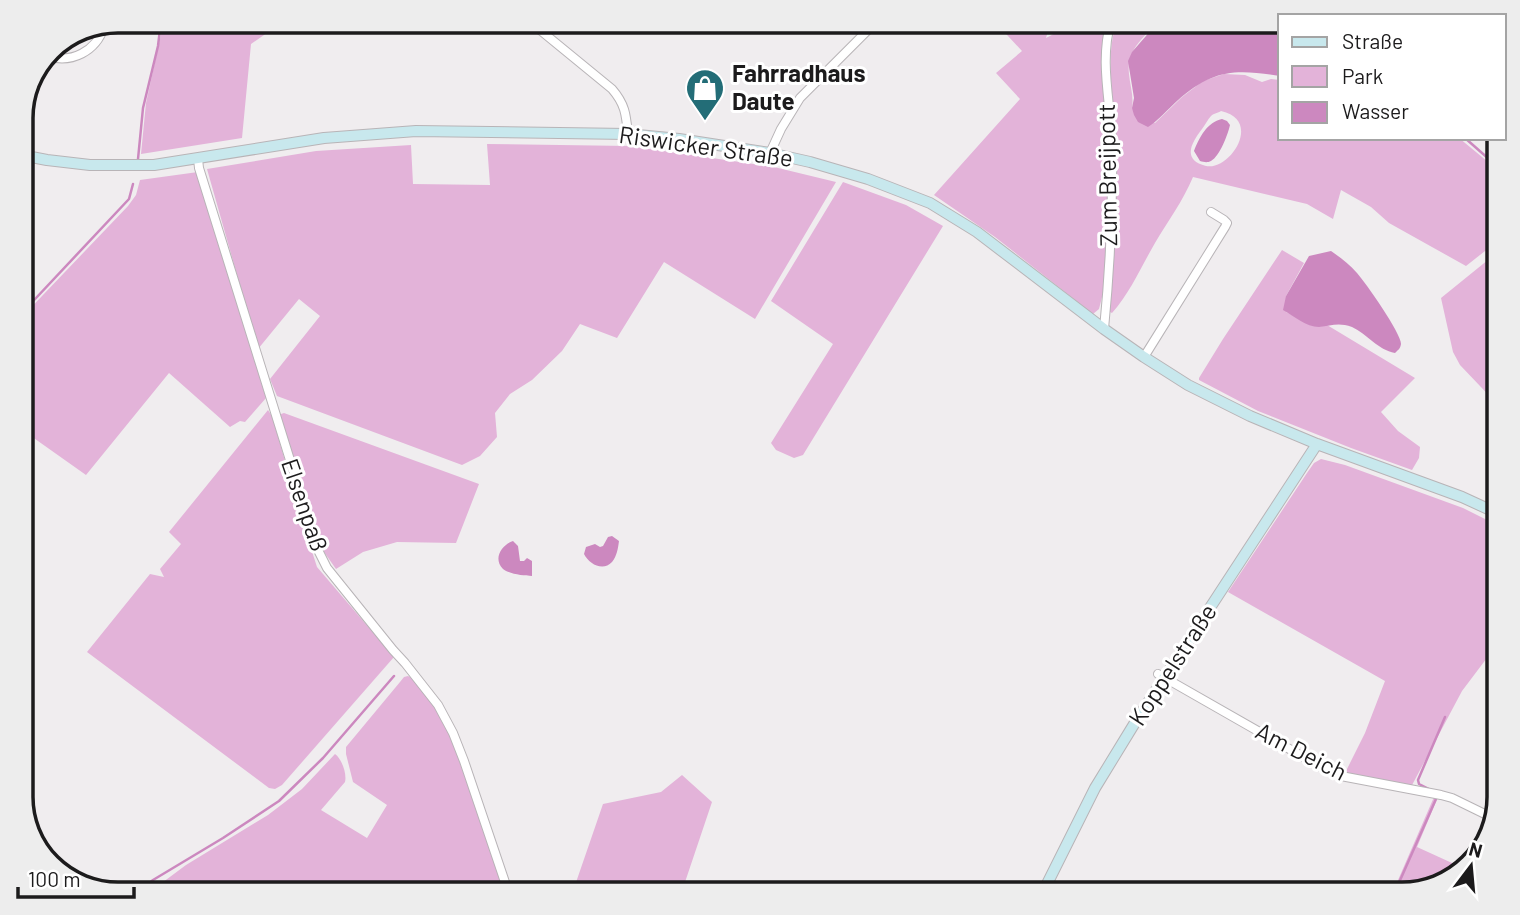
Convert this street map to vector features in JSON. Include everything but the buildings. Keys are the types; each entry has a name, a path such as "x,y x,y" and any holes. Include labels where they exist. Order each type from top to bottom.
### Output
{"street":[{"path":"544,33 612,89 622,101 628,134"},
{"path":"770,153 800,98 865,33"},
{"name":"Zum Breijpott","path":"1104,329 1113,182 1112,126 1105,78 1108,33"},
{"path":"59,58 70,59 83,54 101,35"},
{"name":"Riswicker Straße","path":"33,157 90,165 155,165 324,138 416,131 628,134 679,139 810,162 868,178 930,204 977,232 1144,357 1188,384 1250,416 1487,508"},
{"name":"Elsenpaß","path":"198,159 318,550 327,568 438,705 464,761 505,882"},
{"path":"1144,357 1226,228 1227,223 1211,212"},
{"name":"Koppelstraße","path":"1048,882 1095,788 1161,676 1317,444"},
{"name":"Am Deich","path":"1161,676 1341,776 1441,795 1485,814"}],"green space":[{"path":"161,33 267,33 251,44 242,138 141,154 146,103"},
{"path":"1005,33 1047,33 1046,38 1056,33 1109,33 1107,109 1110,180 1104,289 1099,309 1093,314 995,237 934,195 1020,99 996,73 1022,51"},
{"path":"1114,33 1148,33 1133,51 1129,74 1132,108 1155,123 1203,81 1224,74 1245,75 1262,82 1278,80 1278,140 1461,140 1487,161 1487,249 1466,266 1389,223 1371,207 1341,190 1333,219 1307,204 1193,177 1130,288 1112,313 1110,312 1117,170 1111,53","holes":["1221,111 1233,116 1240,124 1238,144 1224,161 1206,166 1193,160 1192,145 1211,116"]},
{"path":"487,144 629,146 774,167 836,182 755,319 664,262 617,338 580,324 562,351 532,380 510,394 495,413 497,437 480,456 462,465 277,396 270,379 320,316 299,299 258,349 207,169 316,151 411,145 413,184 490,185"},
{"path":"198,172 266,398 245,422 240,421 230,427 169,373 86,475 33,437 33,305 128,206 136,195 140,180"},
{"path":"843,182 906,205 943,226 803,455 794,458 776,450 771,443 833,344 771,301"},
{"path":"1282,250 1304,263 1286,296 1286,312 1310,325 1327,325 1415,378 1381,412 1398,431 1420,447 1419,458 1412,470 1258,411 1199,380"},
{"path":"1487,261 1487,393 1460,365 1453,352 1441,298"},
{"path":"268,410 317,567 394,657 282,785 275,789 269,788 87,652 150,574 164,577 160,569 181,544 169,532"},
{"path":"284,413 479,484 456,543 397,542 363,552 336,569 324,552 315,529 281,417"},
{"path":"1321,459 1345,465 1463,508 1487,520 1487,658 1462,691 1411,787 1344,775 1365,733 1385,681 1228,592 1314,463"},
{"path":"404,677 412,678 432,703 450,734 501,882 163,882 268,815 302,789 335,754 343,767 345,782 321,810 367,838 387,805 353,782 346,747"},
{"path":"682,775 712,802 685,882 576,882 603,804 661,792"},
{"path":"1434,797 1438,797 1417,847 1436,856 1436,874 1424,879 1397,882"}],"water":[{"path":"1149,33 1278,33 1278,76 1237,72 1214,77 1190,90 1148,127 1138,122 1132,108 1134,98 1128,61 1132,52"},
{"path":"1222,119 1230,125 1220,150 1211,161 1200,161 1194,151 1198,141 1208,127"},
{"path":"1331,251 1357,273 1389,319 1401,344 1395,353 1383,349 1352,327 1314,327 1283,310 1286,296 1309,256"},
{"path":"612,536 619,541 616,555 608,565 596,566 584,554 586,547 595,544 603,546 608,537"},
{"path":"513,541 518,546 520,561 527,558 532,561 532,576 509,572 500,565 500,552"}],"waterway":[{"path":"138,159 143,108 160,33"},
{"path":"1467,140 1487,157"},
{"path":"33,301 129,199 133,184"},
{"path":"151,882 279,801 323,758 394,676"},
{"path":"1431,790 1419,784 1418,780 1445,717"},
{"path":"1399,882 1436,799"}],"place":[{"name":"Fahrradhaus Daute","path":"705,122"}]}
